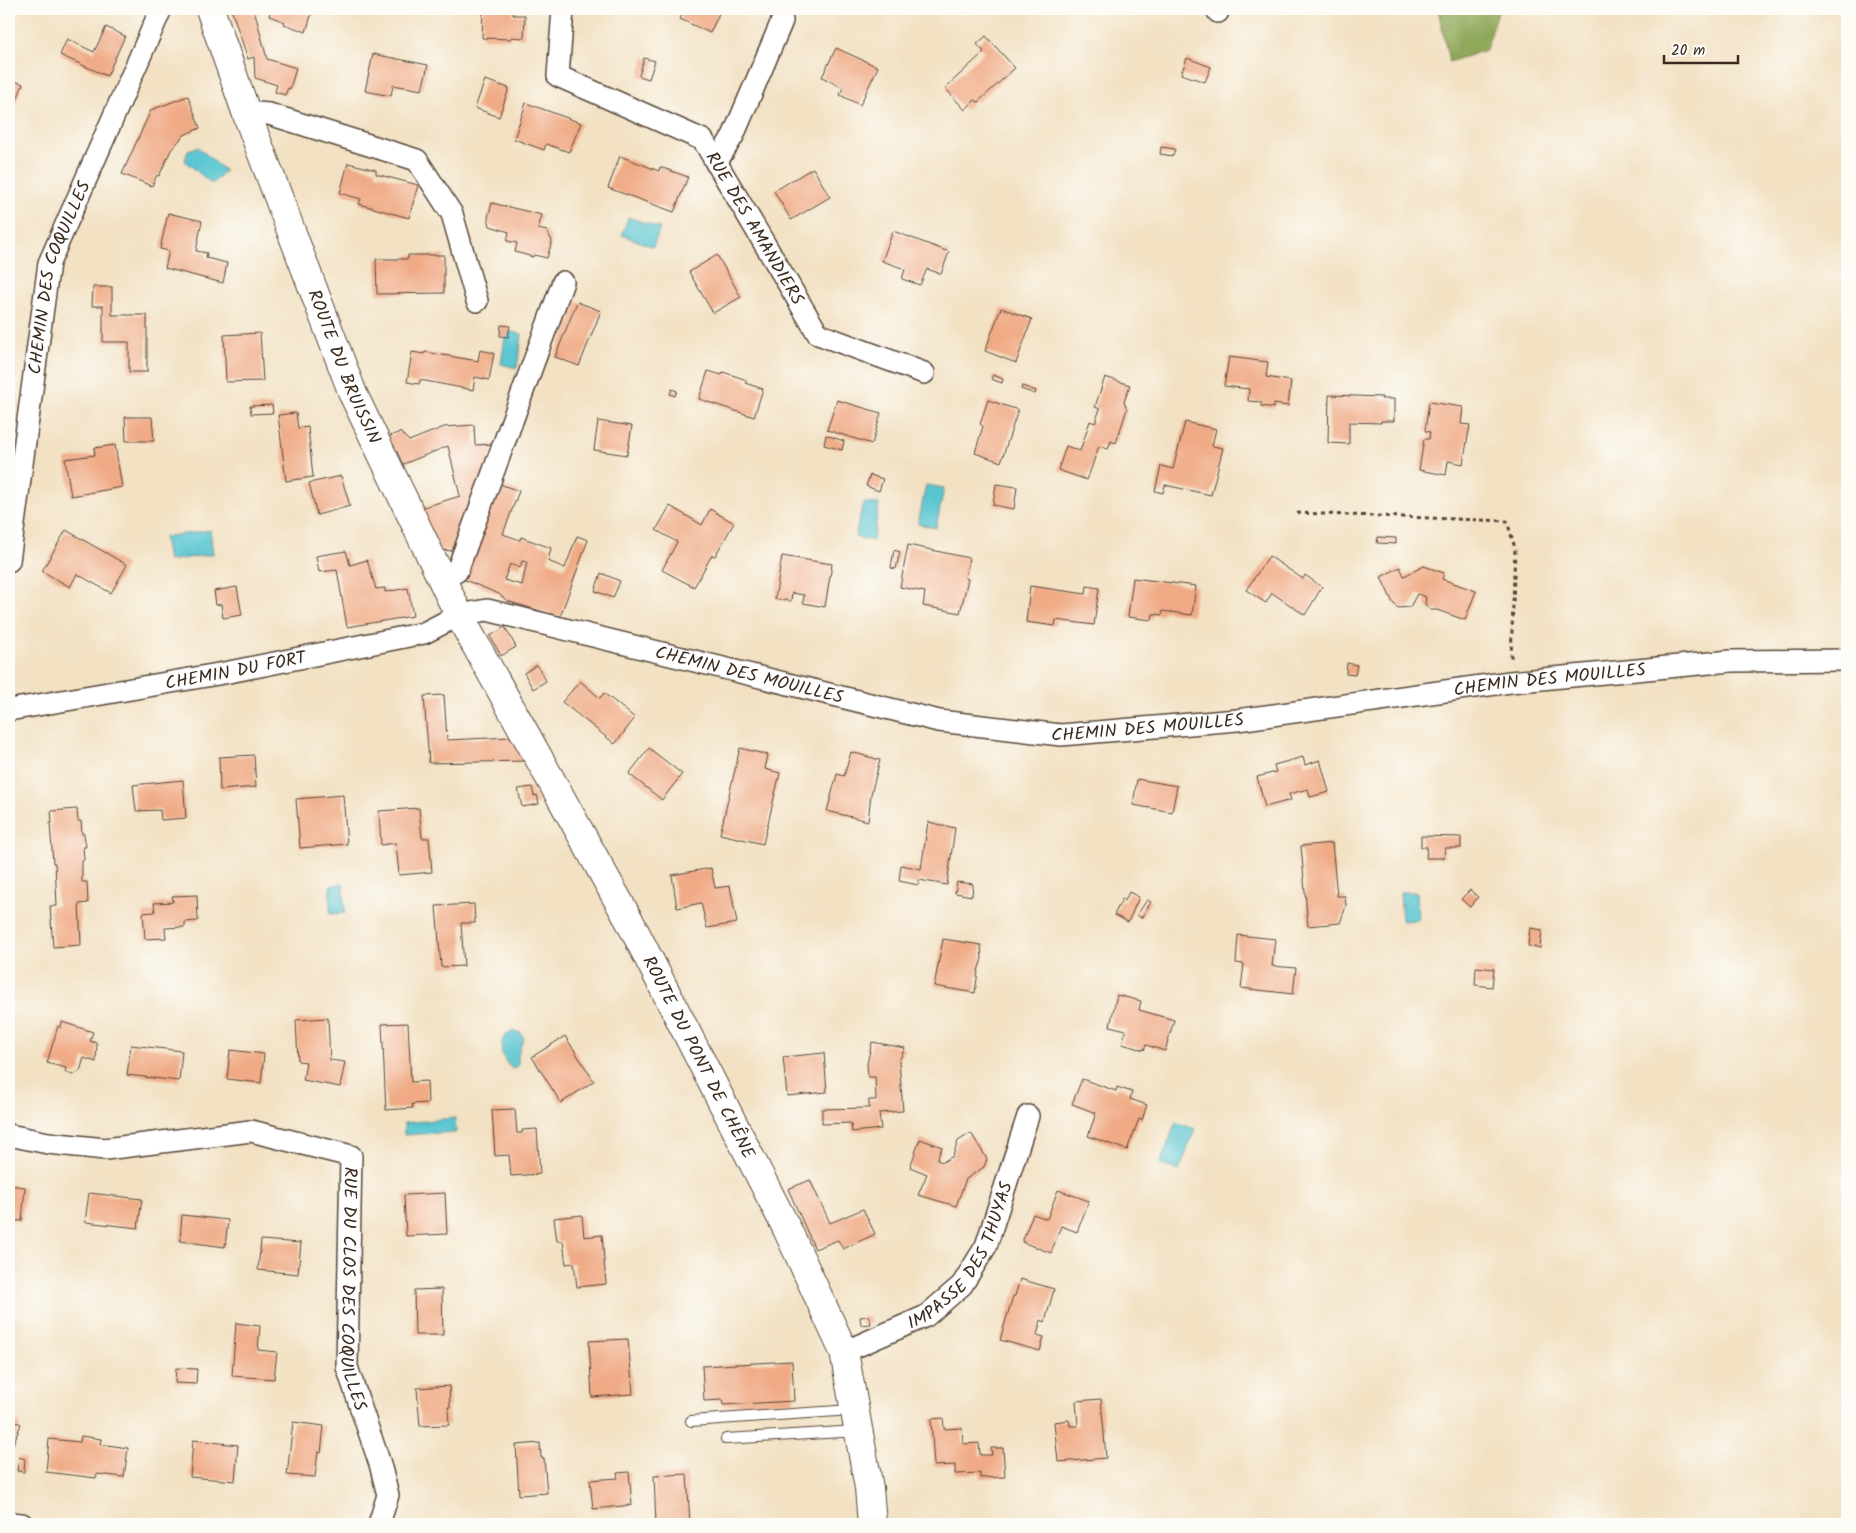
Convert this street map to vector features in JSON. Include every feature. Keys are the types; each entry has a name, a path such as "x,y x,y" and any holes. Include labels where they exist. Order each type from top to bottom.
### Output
{"street":[{"name":"CHEMIN DES COQUILLES","path":"9,561 49,263 161,9"},
{"name":"ROUTE DU BRUISSIN","path":"210,9 246,112 353,394 441,581 459,615"},
{"name":"RUE DES AMANDIERS","path":"563,9 558,76 702,140 818,334 924,373"},
{"path":"716,163 734,136 782,21"},
{"path":"246,112 269,114 417,160 452,214 477,301"},
{"path":"441,581 457,571 563,282"},
{"name":"CHEMIN DES MOUILLES","path":"459,615 487,610 939,721 1062,735 1237,720 1510,682 1732,661 1847,660"},
{"name":"CHEMIN DU FORT","path":"9,710 224,673 424,633 459,615"},
{"name":"ROUTE DU PONT DE CHÊNE","path":"459,615 629,920 787,1229 844,1352 870,1488 872,1524"},
{"name":"IMPASSE DES THUYAS","path":"844,1352 926,1316 962,1285 986,1246 1028,1116"},
{"name":"RUE DU CLOS DES COQUILLES","path":"9,1135 48,1143 105,1148 252,1131 351,1156 347,1366 380,1464 388,1495 379,1524"},
{"path":"9,1523 22,1524"}],"lane":[{"path":"691,1421 857,1420"},
{"path":"726,1439 857,1420"}],"path":[{"path":"1297,514 1507,521 1515,548 1510,682"}],"green space":[{"path":"1438,9 1499,9 1486,50 1449,62"}],"water":[{"path":"198,147 225,171 212,184 185,161 188,150"},
{"path":"628,217 660,228 653,247 622,235"},
{"path":"506,331 522,334 517,368 501,364"},
{"path":"926,485 944,488 936,528 918,524"},
{"path":"863,503 879,504 873,541 855,537"},
{"path":"210,530 213,554 168,561 164,537"},
{"path":"343,883 345,913 330,914 330,886"},
{"path":"1400,892 1417,892 1418,920 1402,921"},
{"path":"514,1031 521,1033 524,1039 519,1051 518,1063 513,1069 505,1060 502,1043 508,1033"},
{"path":"455,1118 456,1132 404,1135 404,1123"},
{"path":"1176,1122 1195,1129 1179,1171 1160,1164"}],"building":[{"path":"231,9 254,9 267,59 296,68 290,89 288,88 285,95 275,92 277,85 255,78 254,57 248,59"},
{"path":"271,9 313,9 306,32 269,16"},
{"path":"387,9 399,9 396,16 385,13"},
{"path":"483,9 513,9 513,15 525,15 524,38 482,38"},
{"path":"685,9 721,9 710,33 680,19"},
{"path":"106,27 125,36 107,76 60,55 67,39 94,52"},
{"path":"986,36 1015,68 978,102 975,100 965,110 945,88 984,52 977,44"},
{"path":"836,48 878,67 860,105 840,95 843,88 822,77"},
{"path":"373,54 428,65 422,90 393,85 391,96 365,91"},
{"path":"644,58 655,61 649,79 639,76"},
{"path":"1187,58 1211,67 1205,82 1181,74"},
{"path":"9,79 23,84 9,121"},
{"path":"485,80 509,88 499,117 475,108"},
{"path":"188,96 200,128 184,135 171,150 159,176 157,175 152,186 122,174 151,110"},
{"path":"526,103 581,123 569,152 546,144 544,150 514,139"},
{"path":"1161,147 1175,149 1173,156 1160,154"},
{"path":"620,156 659,171 660,167 688,177 674,212 608,188"},
{"path":"348,163 376,170 376,174 418,185 409,218 359,204 361,199 340,193"},
{"path":"813,168 830,197 791,220 774,191"},
{"path":"492,203 542,215 538,229 547,231 552,241 547,258 534,255 533,257 515,252 517,243 507,241 509,232 490,226 488,217"},
{"path":"168,213 202,221 196,251 207,253 206,258 227,263 223,283 165,268 169,251 160,249"},
{"path":"893,231 949,252 941,274 927,269 920,285 902,279 905,269 882,261"},
{"path":"408,255 444,255 444,293 377,294 376,259 408,259"},
{"path":"717,255 741,297 713,313 689,272"},
{"path":"93,287 112,287 112,315 147,315 147,372 129,372 129,342 103,342 103,306 92,306"},
{"path":"577,302 601,311 579,366 555,357"},
{"path":"1001,308 1032,319 1016,363 985,351"},
{"path":"501,325 510,326 508,337 500,336"},
{"path":"260,333 263,381 226,382 224,335"},
{"path":"480,350 494,353 489,380 475,377 473,390 420,380 419,384 407,382 412,352 424,354 425,352 478,361"},
{"path":"1229,357 1268,362 1266,377 1291,381 1288,406 1274,404 1274,408 1261,406 1261,402 1248,401 1249,389 1224,386"},
{"path":"708,371 722,375 723,372 747,380 745,383 763,389 754,417 699,399"},
{"path":"993,375 1003,379 1002,383 991,379"},
{"path":"1105,377 1130,385 1124,402 1127,409 1116,443 1111,441 1108,449 1099,446 1087,480 1058,470 1066,446 1080,451 1090,421 1095,423 1100,409 1095,407"},
{"path":"1022,386 1036,391 1035,394 1021,389"},
{"path":"672,389 677,391 675,396 670,394"},
{"path":"1329,395 1394,399 1394,421 1381,421 1381,423 1349,422 1349,444 1328,443"},
{"path":"837,400 881,413 872,444 827,430"},
{"path":"988,400 1018,410 1001,462 975,453 983,426 980,424"},
{"path":"1429,402 1463,407 1461,424 1470,425 1463,464 1448,461 1446,475 1419,470 1424,439 1429,439 1430,432 1425,431"},
{"path":"272,405 273,413 251,414 250,406"},
{"path":"296,413 298,428 308,427 313,477 286,481 278,415"},
{"path":"125,417 152,417 154,441 126,441"},
{"path":"598,421 632,426 627,455 594,450"},
{"path":"1185,422 1216,429 1212,446 1223,448 1211,495 1165,485 1163,493 1155,491 1161,466 1173,469"},
{"path":"474,425 475,445 495,444 458,551 440,550 421,508 460,496 448,446 401,465 388,437 400,432 409,441 444,427"},
{"path":"826,435 844,441 842,450 824,445"},
{"path":"115,445 122,487 71,496 65,459 95,455 94,448"},
{"path":"870,475 883,479 879,491 866,486"},
{"path":"341,476 350,506 317,515 309,483"},
{"path":"494,482 519,491 503,534 520,540 521,537 551,548 548,561 565,568 577,536 588,540 560,617 507,601 499,594 460,578","holes":["522,561 527,562 522,585 504,580 510,564 520,568"]},
{"path":"996,484 1017,487 1014,509 993,505"},
{"path":"670,506 702,525 710,509 734,523 715,556 712,555 694,587 662,570 677,542 656,530"},
{"path":"66,530 127,565 111,593 77,574 70,587 42,571"},
{"path":"1378,537 1396,538 1396,544 1377,543"},
{"path":"908,545 969,558 965,578 968,579 960,613 923,606 925,592 900,587"},
{"path":"894,550 900,552 896,569 891,568"},
{"path":"346,551 350,565 367,560 376,589 385,588 385,592 408,588 413,616 347,627 337,570 319,572 316,556"},
{"path":"782,556 832,564 825,607 803,603 804,595 792,593 791,601 775,599"},
{"path":"1269,556 1303,579 1305,575 1322,587 1305,615 1272,593 1266,603 1246,590"},
{"path":"1424,566 1444,573 1442,579 1476,591 1465,620 1437,610 1430,610 1425,604 1426,597 1417,594 1410,607 1398,608 1393,603 1381,577 1400,567 1404,576"},
{"path":"601,573 620,581 613,598 595,591"},
{"path":"1133,578 1196,586 1192,615 1163,611 1162,615 1153,614 1152,620 1128,617"},
{"path":"1030,586 1086,594 1087,586 1099,588 1094,625 1056,620 1055,626 1026,622"},
{"path":"237,587 242,615 223,618 221,604 216,605 214,591"},
{"path":"505,627 516,647 501,656 490,636"},
{"path":"1347,663 1357,665 1355,675 1346,674"},
{"path":"537,665 546,681 533,689 524,673"},
{"path":"580,681 600,698 604,693 635,718 615,744 562,702"},
{"path":"444,695 447,740 511,737 525,761 429,763 424,696"},
{"path":"649,748 682,774 662,800 629,774"},
{"path":"740,748 768,755 765,769 780,773 763,844 720,834"},
{"path":"851,752 880,760 871,794 868,821 827,811 837,774 844,776"},
{"path":"254,755 256,787 220,790 219,757"},
{"path":"1303,757 1305,765 1320,760 1329,792 1310,797 1308,789 1289,794 1291,800 1265,807 1257,777 1276,772 1274,765"},
{"path":"1137,779 1177,786 1172,812 1133,805"},
{"path":"183,780 186,818 161,820 160,810 136,811 133,785"},
{"path":"532,787 534,796 537,795 539,804 522,807 518,789"},
{"path":"343,795 347,844 300,848 296,799"},
{"path":"419,808 422,838 429,838 432,872 399,875 396,843 381,845 379,811"},
{"path":"77,809 78,821 81,821 86,847 83,847 82,882 87,882 88,903 79,904 81,945 53,947 50,906 57,906 55,863 53,863 50,823 52,823 51,811"},
{"path":"928,822 955,828 947,885 919,880 918,885 899,881 901,865 921,869"},
{"path":"1421,836 1461,837 1461,848 1445,848 1444,858 1426,858 1427,847 1421,847"},
{"path":"1332,843 1337,896 1345,896 1346,906 1340,923 1308,926 1301,846"},
{"path":"711,868 715,888 730,886 737,923 707,928 701,903 677,908 672,875"},
{"path":"957,882 973,884 972,896 955,893"},
{"path":"1470,890 1478,897 1470,907 1461,899"},
{"path":"1129,892 1139,897 1128,922 1114,915 1122,899 1125,901"},
{"path":"197,895 198,921 185,922 185,927 165,928 166,938 145,939 143,913 155,912 154,903 173,902 172,896"},
{"path":"1147,900 1151,902 1141,918 1137,915"},
{"path":"474,904 475,923 461,923 464,966 441,967 436,906"},
{"path":"1530,928 1542,930 1540,948 1528,946"},
{"path":"1238,935 1275,939 1272,966 1296,968 1293,994 1241,988 1244,964 1236,963"},
{"path":"943,939 981,945 982,959 975,993 934,986"},
{"path":"1476,967 1494,969 1492,987 1475,985"},
{"path":"1117,995 1141,1001 1139,1010 1174,1020 1165,1051 1146,1045 1144,1050 1122,1044 1126,1030 1110,1026"},
{"path":"328,1018 330,1060 345,1062 340,1087 303,1080 306,1062 298,1061 296,1020"},
{"path":"62,1022 93,1032 90,1041 97,1043 96,1062 84,1058 80,1071 73,1075 65,1072 66,1068 47,1063 58,1026 61,1028"},
{"path":"408,1023 411,1082 427,1081 428,1103 412,1104 413,1108 386,1110 382,1024"},
{"path":"565,1036 594,1081 561,1103 532,1057"},
{"path":"872,1042 905,1048 899,1061 903,1111 879,1113 881,1129 852,1132 851,1123 822,1124 822,1109 869,1108 869,1100 876,1100 875,1077 868,1077 867,1064"},
{"path":"131,1045 182,1051 179,1081 127,1075"},
{"path":"230,1050 264,1054 261,1083 227,1079"},
{"path":"824,1053 827,1092 787,1096 783,1057"},
{"path":"1082,1079 1116,1091 1117,1087 1132,1092 1130,1099 1147,1105 1142,1120 1139,1119 1127,1150 1088,1136 1096,1113 1072,1104"},
{"path":"515,1109 517,1133 522,1133 522,1130 537,1129 540,1174 511,1176 509,1155 495,1156 492,1110"},
{"path":"971,1133 987,1159 984,1167 966,1179 956,1206 918,1195 927,1174 910,1167 920,1139 942,1147 937,1160 943,1162 953,1156 958,1141"},
{"path":"810,1180 830,1223 863,1209 875,1234 843,1249 838,1240 815,1249 788,1189"},
{"path":"9,1185 25,1187 22,1221 9,1220"},
{"path":"1058,1190 1089,1201 1077,1232 1061,1226 1051,1253 1022,1242 1033,1214 1047,1219"},
{"path":"89,1193 142,1199 138,1228 85,1222"},
{"path":"445,1193 447,1234 406,1236 404,1195"},
{"path":"182,1215 228,1220 225,1247 180,1241"},
{"path":"582,1215 584,1237 602,1235 606,1284 577,1287 574,1263 566,1264 563,1241 557,1241 554,1218"},
{"path":"261,1240 301,1243 298,1274 258,1270"},
{"path":"1020,1279 1054,1289 1045,1322 1041,1320 1037,1335 1044,1337 1040,1351 1000,1340"},
{"path":"442,1289 443,1335 415,1335 414,1290"},
{"path":"869,1316 871,1324 861,1325 860,1317"},
{"path":"236,1323 260,1326 258,1350 277,1352 274,1379 232,1376"},
{"path":"628,1339 633,1394 592,1397 589,1341"},
{"path":"792,1361 794,1401 723,1405 722,1400 704,1401 702,1366"},
{"path":"176,1368 197,1369 196,1384 175,1383"},
{"path":"449,1386 449,1425 420,1426 417,1388"},
{"path":"1101,1399 1106,1458 1058,1462 1054,1422 1069,1420 1070,1426 1078,1426 1076,1401"},
{"path":"943,1418 944,1429 962,1428 963,1444 979,1443 980,1455 992,1455 991,1448 1003,1448 1005,1477 980,1478 980,1473 955,1474 955,1465 934,1466 931,1419"},
{"path":"9,1419 21,1424 12,1447 9,1446"},
{"path":"293,1422 324,1426 321,1453 318,1452 315,1477 287,1475"},
{"path":"81,1436 101,1439 100,1444 128,1448 124,1477 97,1474 96,1478 46,1472 49,1439 80,1442"},
{"path":"193,1440 238,1445 235,1481 190,1477"},
{"path":"540,1443 541,1458 544,1458 547,1493 519,1495 516,1445"},
{"path":"19,1457 25,1459 24,1472 17,1471"},
{"path":"629,1472 632,1505 593,1509 590,1480 618,1478 617,1473"},
{"path":"687,1474 690,1524 656,1524 654,1476"}]}
